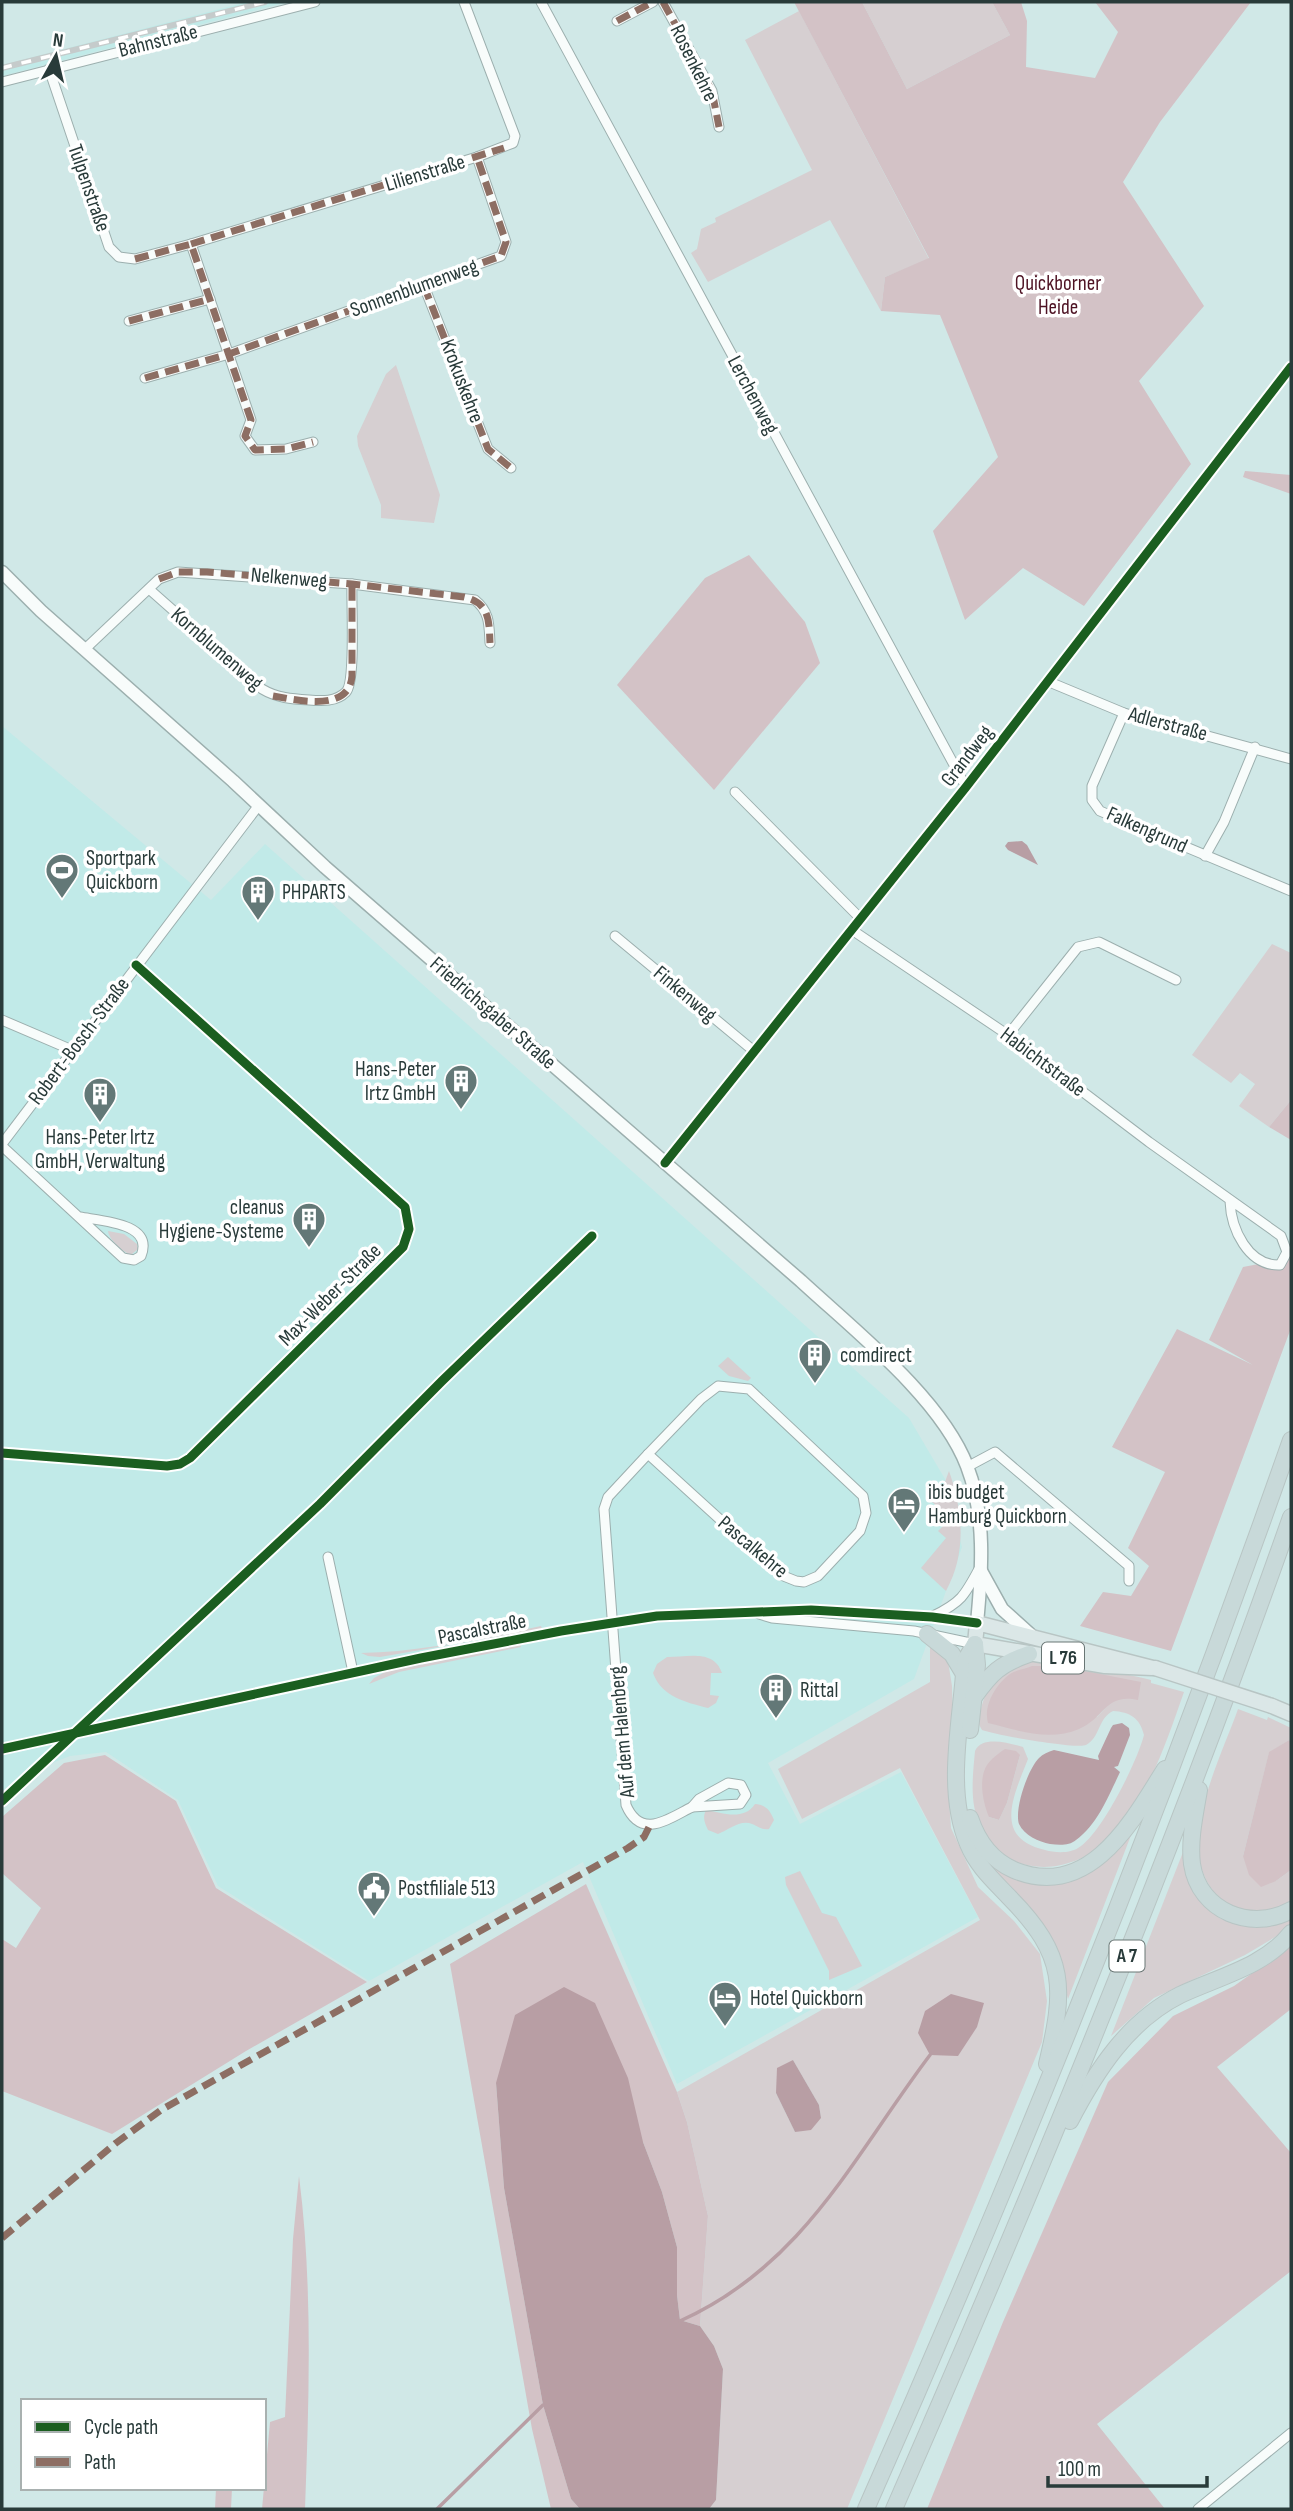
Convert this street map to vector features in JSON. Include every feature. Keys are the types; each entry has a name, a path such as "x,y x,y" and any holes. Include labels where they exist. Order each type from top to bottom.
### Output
{"highway":[{"name":"A 7","path":"866,2509 1034,2117 1186,1734 1291,1440"},
{"name":"A 7","path":"894,2509 1046,2155 1129,1951 1205,1756 1291,1517"},
{"path":"927,1634 952,1654 964,1674"},
{"path":"975,1644 976,1665 965,1787 966,1803 973,1829 986,1850 998,1861 1023,1873 1034,1876 1062,1876 1092,1863 1124,1832 1186,1734"},
{"path":"975,1644 966,1659 957,1769 962,1828 982,1868 1036,1928 1052,1955 1060,1996 1034,2117"},
{"path":"973,1699 998,1668 1008,1661 1029,1654"},
{"path":"1205,1756 1192,1836 1192,1865 1197,1882 1219,1909 1233,1916 1248,1920 1263,1919 1291,1910"},
{"path":"1046,2155 1061,2138 1097,2073 1138,2024 1178,1996 1265,1956 1291,1933"}],"main road":[{"name":"Friedrichsgaber Straße","path":"2,572 84,650 361,899 801,1281 883,1357 933,1409 953,1437 967,1467 980,1521 975,1644 1105,1666 1154,1668"},
{"name":"Friedrichsgaber Straße","path":"980,1567 1002,1609 1032,1636"},
{"name":"Friedrichsgaber Straße","path":"977,1623 1154,1668 1291,1714"}],"street":[{"name":"Bahnstraße","path":"2,82 315,2"},
{"name":"Lilienstraße","path":"191,244 477,157 513,143 515,136 464,2"},
{"name":"Lerchenweg","path":"541,2 966,787"},
{"path":"617,21 653,2"},
{"name":"Rosenkehre","path":"663,2 712,91 719,127"},
{"name":"Tulpenstraße","path":"50,69 109,247 119,257 135,259 191,244"},
{"name":"Sonnenblumenweg","path":"229,354 424,286 501,256 506,242 477,157"},
{"path":"191,244 251,420 245,436 255,450 286,449 313,442"},
{"name":"Krokuskehre","path":"424,286 488,449 510,468"},
{"path":"130,321 210,299"},
{"path":"145,378 229,354"},
{"name":"Grandweg","path":"665,1163 966,787 1291,367"},
{"name":"Nelkenweg","path":"84,650 159,579 178,572 352,584 475,600 489,619 490,643"},
{"name":"Kornblumenweg","path":"149,589 262,689 273,695 323,701 341,696 351,682 352,584"},
{"name":"Adlerstraße","path":"1047,681 1124,713 1291,758"},
{"name":"Falkengrund","path":"1124,713 1092,786 1092,800 1100,811 1291,891"},
{"path":"1205,856 1224,822 1255,747"},
{"path":"735,792 860,918"},
{"name":"Robert-Bosch-Straße","path":"2,1145 259,805"},
{"name":"Habichtstraße","path":"852,930 1008,1035 1281,1236 1287,1252 1280,1265 1268,1266 1238,1237 1230,1216 1230,1201"},
{"name":"Finkenweg","path":"615,936 755,1052"},
{"path":"1008,1035 1078,947 1099,942 1176,980"},
{"name":"Max-Weber-Straße","path":"2,1453 167,1466 180,1464 190,1458 403,1247 410,1229 405,1207 136,965"},
{"path":"2,1020 72,1051"},
{"path":"2,1145 123,1258 134,1260 141,1256 145,1246 142,1237 127,1226 80,1217"},
{"name":"Pascalkehre","path":"718,1386 749,1390 863,1496 866,1513 860,1531 818,1576 804,1582 796,1581 781,1575 648,1454 701,1399 718,1386"},
{"path":"967,1467 995,1452 1129,1566 1129,1581"},
{"path":"612,1622 604,1509 608,1497 648,1454"},
{"path":"328,1557 354,1672"},
{"path":"932,1617 955,1605 980,1567"},
{"name":"Pascalstraße","path":"2,1749 354,1672 612,1622 657,1616 811,1610 932,1617 977,1623"},
{"name":"Pascalstraße","path":"750,1612 772,1618 927,1634 975,1644"},
{"name":"Auf dem Halenberg","path":"612,1622 626,1805 631,1816 642,1823 658,1824 692,1807 699,1799 728,1783 741,1784 746,1795 740,1804 692,1807"},
{"path":"1198,2509 1291,2433"}],"shaded area":[{"path":"247,2 288,2 2,76 2,65"},
{"path":"862,2 992,2 1010,35 907,89"},
{"path":"799,11 929,259 885,277 881,311 830,220 708,282 691,253 697,249 701,229 716,222 715,218 812,170 745,40"},
{"path":"396,365 440,495 434,523 381,518 381,505 358,446 357,436 386,374"},
{"path":"2,726 211,900 265,844 909,1418 945,1479 962,1547 914,1679 768,1763 800,1824 901,1772 978,1917 677,2084 583,1862 369,1981 218,1886 178,1800 106,1752 70,1756 35,1770 2,1799"},
{"path":"1022,841 1038,865 1005,846 1008,842"},
{"path":"1272,944 1291,953 1291,1100 1269,1127 1239,1106 1255,1084 1240,1073 1231,1083 1192,1055"},
{"path":"108,1231 124,1234 137,1244 138,1249 131,1255 114,1242"},
{"path":"728,1357 751,1378 748,1381 729,1376 718,1366"},
{"path":"949,1471 961,1532 957,1562 946,1591 921,1568 946,1538 938,1531 945,1524 943,1512 931,1501 942,1490"},
{"path":"541,1626 542,1629 380,1657 361,1653 429,1647"},
{"path":"520,1644 521,1647 399,1672 369,1684 385,1672"},
{"path":"930,1645 948,1661 952,1686 953,1721 948,1784 951,1828 978,1887 1014,1921 1040,1954 1047,2001 1042,2042 847,2509 709,2509 716,2500 723,2369 714,2346 700,2326 708,2216 687,2122 677,2092 980,1920 900,1768 802,1819 778,1769 930,1682","holes":["793,2060 819,2105 821,2118 795,2132 776,2093"]},
{"path":"699,1656 713,1660 722,1673 711,1673 710,1695 719,1696 716,1703 708,1708 675,1697 662,1688 653,1673 657,1664 667,1657"},
{"path":"1042,1660 1074,1663 1151,1680 1151,1683 1184,1692 1156,1767 1126,1819 1097,1848 1080,1859 1042,1867 1023,1864 1006,1856 992,1844 980,1825 974,1807 973,1788 975,1751 978,1746 996,1742 1023,1747 1028,1759 1013,1800 1012,1825 1018,1836 1028,1844 1049,1851 1063,1852 1081,1846 1099,1826 1127,1778 1144,1735 1140,1724 1133,1717 1113,1711 1104,1718 1094,1738 1086,1745 1052,1743 982,1730 979,1717 989,1689 1003,1674","holes":["1059,1666 1124,1697 1114,1699 1097,1717","1020,1755 1007,1803 999,1820 989,1817"]},
{"path":"1238,1709 1267,1720 1268,1717 1291,1728 1291,1741 1269,1753 1243,1856 1276,1881 1291,1870 1291,1900 1264,1911 1235,1908 1219,1897 1211,1888 1202,1869 1198,1847 1205,1799"},
{"path":"1122,1723 1129,1728 1130,1735 1118,1766 1114,1767 1120,1772 1091,1826 1073,1842 1064,1845 1041,1842 1024,1831 1018,1817 1020,1799 1039,1758 1054,1750 1099,1760 1098,1756 1111,1728"},
{"path":"755,1804 765,1807 771,1813 774,1820 769,1829 743,1823 718,1834 708,1830 704,1818 706,1810 739,1814 745,1813"},
{"path":"1133,1830 1068,1999 1054,1948 982,1860 1041,1884 1068,1882 1090,1873 1109,1859"},
{"path":"1185,1847 1191,1885 1202,1904 1221,1919 1256,1928 1291,1915 1291,1924 1287,1930 1245,1955 1154,1998 1111,2036"},
{"path":"800,1871 822,1913 836,1917 862,1966 829,1980 829,1971 786,1885 785,1877"},
{"path":"564,1987 595,2003 628,2078 643,2142 662,2192 677,2247 680,2320 700,2326 714,2346 723,2369 716,2500 709,2509 580,2509 571,2499 543,2405 504,2188 496,2083 515,2015"},
{"path":"951,1994 984,2003 977,2027 958,2056 930,2055 918,2033 925,2011"},
{"path":"793,2060 819,2105 821,2118 811,2130 795,2132 776,2093 777,2068"}],"green space":[{"name":"Quickborner Heide","path":"794,2 862,2 907,89 1010,35 992,2 1021,2 1027,21 1026,67 1095,78 1118,32 1095,2 1251,2 1160,122 1123,182 1204,306 1139,381 1191,464 1084,606 1023,568 965,620 933,531 998,457 940,315 881,311 885,277 929,258"},
{"path":"1245,471 1291,475 1291,494 1243,477"},
{"path":"749,555 805,622 820,663 714,790 617,685 705,578"},
{"path":"1291,1100 1291,1140 1269,1127"},
{"path":"1291,1258 1291,1328 1171,1651 1080,1626 1103,1592 1131,1596 1149,1566 1128,1548 1165,1472 1112,1447 1177,1329 1253,1365 1209,1340 1243,1267"},
{"path":"1032,1666 1059,1666 1141,1682 1138,1700 1119,1700 1079,1729 1056,1735 1033,1734 988,1723 989,1703 1000,1683 1012,1673"},
{"path":"1289,1740 1291,1870 1276,1881 1261,1887 1249,1875 1243,1856 1269,1752"},
{"path":"1005,1749 1016,1751 1020,1755 1007,1803 999,1820 989,1817 983,1798 983,1777 989,1763"},
{"path":"105,1755 176,1801 216,1888 367,1982 246,2051 112,2134 2,2091 2,1939 16,1948 41,1908 2,1873 2,1817 64,1763"},
{"path":"586,1884 677,2092 687,2122 708,2216 700,2326 680,2320 677,2247 662,2192 643,2142 496,2083 504,2188 543,2405 571,2499 580,2509 551,2509 532,2429 450,1964"},
{"path":"1291,1946 1291,2009 1217,2067 1291,2153 1291,2271 1097,2424 1165,2509 927,2509 1003,2322 1108,2082 1173,2016 1234,1986"},
{"path":"299,2176 308,2301 309,2384 305,2509 262,2509 264,2490 266,2490 270,2422 285,2417 293,2239"},
{"path":"216,2490 232,2490 231,2509 215,2509"}],"waterway":[{"path":"680,2321 723,2298 760,2271 793,2240 822,2206 930,2055"},
{"path":"437,2509 543,2405"}],"railway":[{"path":"2,68 265,2"}],"marked path":[{"path":"617,21 653,2"},
{"path":"663,2 712,91 719,127"},
{"path":"191,244 504,148"},
{"path":"145,378 229,354 501,256 506,242 477,157"},
{"path":"135,259 191,244 251,420 245,436 255,450 286,449 313,442"},
{"path":"424,286 488,449 511,468"},
{"path":"129,321 210,299"},
{"path":"159,579 178,572 207,572 464,597 483,608 488,620 490,643"},
{"path":"273,696 308,701 332,700 349,688 352,676 352,584"},
{"path":"2,2238 116,2143 161,2110 628,1848 644,1837 650,1825"}],"cycle path":[{"path":"665,1163 966,787 1291,367"},
{"path":"2,1453 167,1466 180,1464 190,1458 403,1247 409,1229 405,1207 136,965"},
{"path":"2,1801 320,1504 592,1236"},
{"path":"2,1749 421,1658 657,1616 811,1610 932,1617 977,1623"}],"place":[{"name":"Sportpark Quickborn","path":"62,900"},
{"name":"PHPARTS","path":"258,922"},
{"name":"Hans-Peter Irtz GmbH","path":"461,1111"},
{"name":"Hans-Peter Irtz GmbH, Verwaltung","path":"100,1124"},
{"name":"cleanus Hygiene-Systeme","path":"309,1249"},
{"name":"comdirect","path":"815,1385"},
{"name":"ibis budget Hamburg Quickborn","path":"904,1534"},
{"name":"Rittal","path":"776,1720"},
{"name":"Postfiliale 513","path":"374,1918"},
{"name":"Hotel Quickborn","path":"725,2028"}]}
